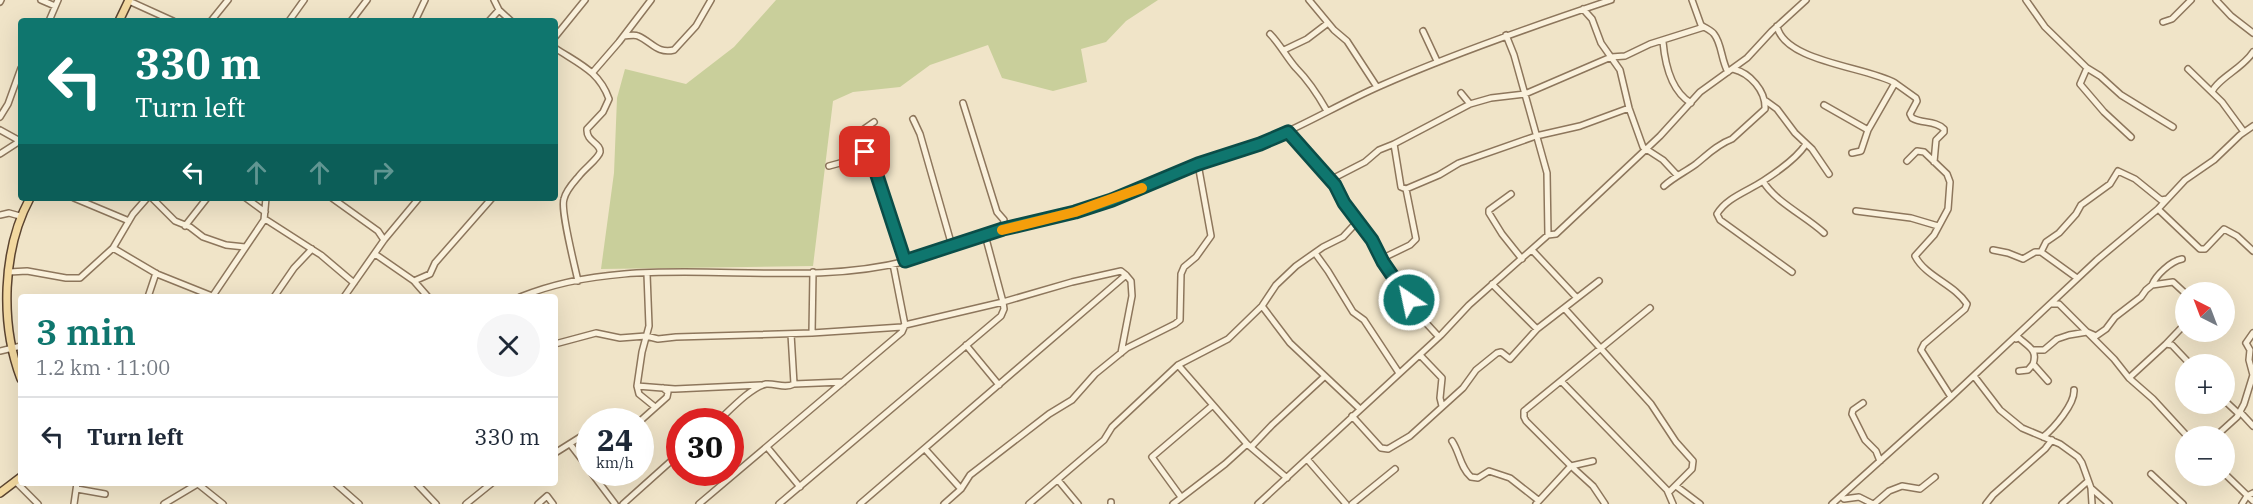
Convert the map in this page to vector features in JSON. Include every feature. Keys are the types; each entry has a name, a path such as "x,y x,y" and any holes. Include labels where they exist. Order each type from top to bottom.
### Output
{"main road":[{"path":"120,18 129,1"},
{"path":"18,369 12,349 8,312 9,272 20,216 28,201"},
{"path":"0,488 18,478"},
{"path":"0,493 18,478"}],"street":[{"path":"41,0 55,6"},
{"path":"50,18 58,0"},
{"path":"214,18 228,0"},
{"path":"291,18 304,0"},
{"path":"353,18 368,0"},
{"path":"416,18 425,0"},
{"path":"494,0 499,10 508,18"},
{"path":"558,33 585,0"},
{"path":"593,72 651,0"},
{"path":"624,36 637,35 657,49 674,50 696,26 711,0"},
{"path":"1309,0 1347,41 1377,87"},
{"path":"528,294 551,286 578,281 647,274 813,272 905,261 1003,229 1075,212 1112,200 1198,164 1260,144 1377,87 1437,61 1611,0"},
{"path":"1692,0 1699,21 1714,33 1724,65 1730,70 1741,71 1756,85 1766,101 1816,154 1829,174"},
{"path":"1548,232 1556,234 1646,150 1700,92 1741,63 1806,0"},
{"path":"2026,0 2045,27 2087,68 2121,95 2173,127"},
{"path":"2163,22 2174,17 2191,0"},
{"path":"2216,0 2231,16 2253,33"},
{"path":"129,1 166,18"},
{"path":"1583,9 1592,19 1601,43 1620,70 1641,144 1646,150 1663,160 1677,175"},
{"path":"492,18 499,10"},
{"path":"1284,50 1307,39 1328,23"},
{"path":"1330,180 1365,162 1379,150 1470,104 1491,98 1525,94 1611,57 1625,56 1650,44 1663,42 1704,27"},
{"path":"1776,30 1789,43 1816,58 1876,75 1895,83 1916,98 1917,101 1910,114 1912,118 1939,125 1944,129 1936,140 1934,162"},
{"path":"1423,31 1437,61"},
{"path":"1270,33 1307,78 1327,111"},
{"path":"1258,504 1420,355 1491,284 1532,250 1548,232 1546,199 1548,177 1506,35"},
{"path":"1663,42 1670,76 1680,96 1691,103"},
{"path":"558,50 593,72 605,87 609,99 603,112 587,129 589,138 601,149 596,160 587,165 569,189 563,203 578,281"},
{"path":"2211,92 2214,86 2232,74 2253,52"},
{"path":"1741,63 1741,71"},
{"path":"2087,68 2080,84 2104,112 2131,136"},
{"path":"2188,69 2211,92 2244,132"},
{"path":"0,117 8,104 18,76"},
{"path":"1852,153 1861,151 1868,130 1895,83"},
{"path":"1461,93 1470,104"},
{"path":"1766,101 1766,109"},
{"path":"963,103 997,212 1004,220 1003,229"},
{"path":"1664,186 1725,142 1732,140 1772,105"},
{"path":"1824,105 1868,130"},
{"path":"1406,189 1439,175 1459,163 1536,136 1580,126 1629,108"},
{"path":"913,119 920,134 952,246"},
{"path":"874,122 864,129 905,261"},
{"path":"1832,504 1951,398 2077,278 2158,209 2185,180 2214,160 2253,126"},
{"path":"0,130 18,140"},
{"path":"1288,132 1330,180 1357,222 1372,240 1381,259 1401,286 1416,312 1438,337"},
{"path":"0,154 18,142"},
{"path":"1394,144 1401,187 1406,189"},
{"path":"1792,272 1720,220 1717,214 1721,208 1763,181 1806,144"},
{"path":"829,166 869,151"},
{"path":"1907,161 1919,151 1924,152 1947,174 1950,182 1948,209 1928,242 1915,256 1927,270 1965,301 1966,307 1924,344 1921,350 1951,398"},
{"path":"944,504 961,489 970,475 1049,414 1072,400 1095,374 1121,353 1175,324 1181,317 1181,274 1184,267 1196,257 1211,236 1198,164"},
{"path":"2041,252 2046,242 2059,234 2076,214 2080,205 2110,184 2118,171 2134,179 2161,200 2168,198"},
{"path":"1763,181 1772,192 1810,220 1824,234"},
{"path":"1381,259 1416,240 1406,189"},
{"path":"1511,194 1489,210 1489,213 1522,259"},
{"path":"81,201 129,221"},
{"path":"9,272 27,271 66,278 80,278 113,248 129,221 145,201"},
{"path":"155,201 171,219 211,240 245,247"},
{"path":"185,226 205,201"},
{"path":"250,201 265,212"},
{"path":"214,294 265,219 266,201"},
{"path":"336,201 378,231 384,240"},
{"path":"346,294 384,240 416,201"},
{"path":"414,281 429,274 435,263 489,201"},
{"path":"2158,209 2200,249 2205,249 2224,229 2237,236 2253,251"},
{"path":"1856,211 1911,218 1938,226"},
{"path":"0,215 9,213 20,216"},
{"path":"265,219 312,249 354,283"},
{"path":"1029,504 1104,440 1112,427 1178,365 1228,339 1262,306 1280,281 1302,261 1343,237 1357,222"},
{"path":"779,504 1001,316 1004,309 1003,302 985,235"},
{"path":"113,248 156,273 205,294"},
{"path":"276,294 294,268 312,249"},
{"path":"1532,250 1577,298"},
{"path":"1993,250 2008,253 2023,260 2035,252 2041,252 2077,278"},
{"path":"1315,253 1329,271 1353,312 1364,320 1388,353 1399,373"},
{"path":"375,254 414,281 425,294"},
{"path":"2033,350 2044,350 2057,339 2087,332 2096,336 2101,333 2115,316 2141,297 2161,273 2177,260 2182,259"},
{"path":"699,504 902,332 905,325 893,264"},
{"path":"812,333 813,272"},
{"path":"558,343 596,333 620,338 646,336 658,339 902,327 1072,282 1121,272 1131,281 1132,296 1121,353"},
{"path":"149,294 156,273"},
{"path":"647,274 650,311 638,386 639,394 655,407 667,397 668,392 663,388"},
{"path":"860,504 1126,275"},
{"path":"1352,416 1381,448 1386,450 1410,436 1463,388 1476,370 1499,352 1510,359 1537,329 1599,281"},
{"path":"2152,285 2173,282 2175,284"},
{"path":"1491,284 1537,329"},
{"path":"2059,297 2059,304"},
{"path":"2052,303 2059,304 2178,426"},
{"path":"1262,306 1290,343 1360,409"},
{"path":"1603,502 1526,421 1523,414 1650,308"},
{"path":"1565,309 1651,404 1676,442 1692,461 1692,469 1669,492"},
{"path":"2246,344 2253,333"},
{"path":"791,334 794,384"},
{"path":"2129,378 2175,335"},
{"path":"2009,343 2019,338 2033,350 2036,357 2028,370 2019,371"},
{"path":"2246,344 2253,340"},
{"path":"2166,344 2172,345 2181,354"},
{"path":"2227,426 2240,415 2253,375 2249,360 2250,350 2246,344"},
{"path":"966,345 999,385"},
{"path":"0,351 18,347"},
{"path":"1420,355 1442,378 1440,398 1442,406"},
{"path":"2033,364 2049,381"},
{"path":"1178,365 1249,446 1287,478"},
{"path":"1974,376 2001,410 2022,428 2052,440 2078,457 2091,488 2092,504"},
{"path":"1173,504 1249,446 1324,377"},
{"path":"638,386 749,390 765,385 785,387 794,384 843,382"},
{"path":"1562,382 1602,425 1631,450 1669,492 1673,504"},
{"path":"731,408 749,390"},
{"path":"2043,437 2055,426 2072,403 2074,390"},
{"path":"1863,404 1853,410 1852,414 1865,440 1876,451 1880,461"},
{"path":"1181,497 1152,457 1213,405"},
{"path":"2235,410 2253,426"},
{"path":"558,451 576,440"},
{"path":"1986,504 2052,440"},
{"path":"1452,441 1459,453 1461,464 1471,477 1478,478 1490,471 1505,475 1537,502 1571,466 1593,461"},
{"path":"570,444 576,452"},
{"path":"767,447 800,487"},
{"path":"925,449 961,489"},
{"path":"1307,459 1346,504"},
{"path":"623,504 666,466"},
{"path":"1352,504 1395,469"},
{"path":"2151,474 2183,504"},
{"path":"1841,496 1844,499 1858,497 1873,504 1889,491 1902,486 1920,489 1935,477"},
{"path":"1058,480 1078,504"},
{"path":"2062,504 2088,481"},
{"path":"2235,483 2251,497 2242,504"},
{"path":"25,486 36,503"},
{"path":"74,504 77,486 105,494"},
{"path":"164,504 196,486"},
{"path":"201,486 223,504"},
{"path":"338,486 359,504"},
{"path":"419,486 436,504"},
{"path":"466,504 488,486"},
{"path":"601,486 615,504"},
{"path":"1676,486 1700,504"},
{"path":"2091,488 2109,504"},
{"path":"538,504 547,496 553,504"}],"green space":[{"path":"776,0 1158,0 1126,21 1106,42 1081,49 1087,82 1053,91 1002,78 988,45 930,65 900,87 853,92 833,101 813,266 601,269 614,173 617,98 625,69 686,84 734,47"}],"slow traffic":[{"path":"1002,230 1075,212 1142,188"}],"route":[{"path":"865,152 869,151 874,173 905,261 1003,229 1075,212 1112,200 1198,164 1260,144 1288,132 1335,185 1344,203 1372,240 1378,254 1409,300"}]}
